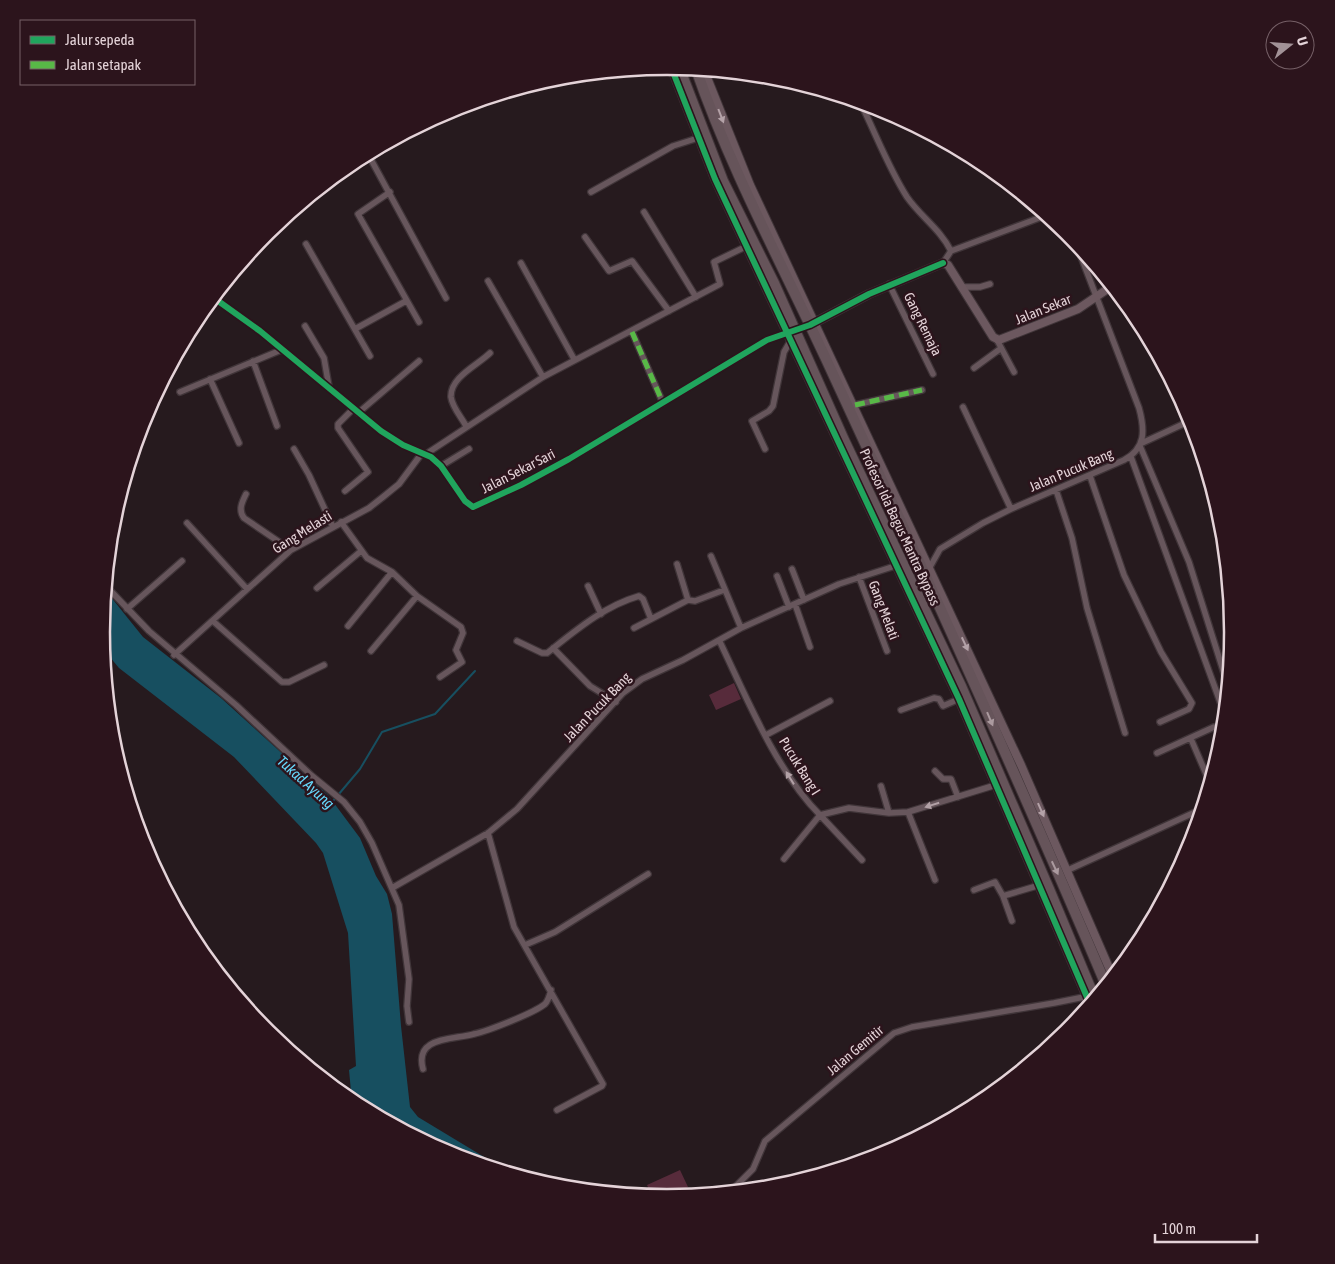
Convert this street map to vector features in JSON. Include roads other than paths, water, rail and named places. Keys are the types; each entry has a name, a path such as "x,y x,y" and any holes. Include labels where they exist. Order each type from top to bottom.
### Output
{"highway":[{"name":"Profesor Ida Bagus Mantra Bypass","path":"682,75 723,180 791,335 899,565 961,686 998,784 1049,889 1091,993"},
{"name":"Profesor Ida Bagus Mantra Bypass","path":"699,76 734,169 813,323 890,490 1103,978"},
{"path":"938,638 950,630"},
{"path":"1011,770 1021,765"}],"street":[{"path":"674,75 698,138 747,246 791,335 784,352 773,406 752,421 765,449"},
{"path":"707,76 750,185 813,323 855,405 890,490 930,567 1021,765 1110,970"},
{"path":"864,111 893,174 909,198 944,238 951,251"},
{"path":"591,192 673,146 698,138"},
{"path":"372,161 446,298"},
{"path":"390,192 359,211 358,214 419,322"},
{"path":"644,212 696,297"},
{"path":"813,323 889,284 943,263 951,251 1040,218"},
{"path":"585,238 609,271 632,261 669,312"},
{"path":"306,244 370,356"},
{"name":"Gang Melasti","path":"174,655 214,622 247,589 292,550 369,508 399,484 424,453 542,377 574,359 632,332 720,283 714,262 747,246"},
{"path":"1083,261 1139,408 1144,430 1141,444 1188,562 1223,670"},
{"path":"521,263 574,359"},
{"path":"943,263 948,265 997,340 1000,350 1014,372"},
{"path":"488,281 542,377"},
{"name":"Gang Remaja","path":"889,284 934,374"},
{"path":"961,287 980,287 990,284"},
{"name":"Jalan Sekar","path":"997,340 1002,340 1078,309 1106,290"},
{"path":"355,329 406,301"},
{"name":"Jalan Sekar Sari","path":"220,302 232,309 392,439 424,453 441,466 465,501 474,507 569,460 767,340 791,335 813,323"},
{"path":"305,326 324,358 329,387"},
{"path":"632,332 663,403"},
{"path":"180,392 281,350"},
{"path":"974,368 1000,350"},
{"path":"466,426 451,397 453,390 459,378 490,353"},
{"path":"253,361 277,426"},
{"path":"345,491 368,472 338,428 338,424 419,361"},
{"path":"210,380 239,443"},
{"path":"855,405 922,390"},
{"path":"963,407 1011,509"},
{"path":"1141,444 1184,424"},
{"name":"Jalan Pucuk Bang","path":"930,567 940,549 1011,509 1131,457 1141,444"},
{"path":"441,466 469,448"},
{"path":"294,449 309,475 333,527"},
{"path":"1131,457 1220,702"},
{"path":"1090,476 1127,580 1161,652 1192,703 1189,709 1160,722"},
{"path":"1056,490 1072,538 1087,608 1125,733"},
{"path":"246,494 241,505 241,514 244,518 292,550"},
{"path":"341,522 367,558 392,572 417,596 463,629 456,650 462,662 440,677"},
{"path":"187,523 247,589"},
{"path":"317,588 361,551"},
{"path":"711,556 741,628"},
{"path":"127,609 182,561"},
{"path":"677,564 688,600"},
{"path":"899,565 998,784 1040,885 1091,993"},
{"name":"Jalan Pucuk Bang","path":"392,888 488,833 517,809 616,702 642,679 741,628 804,600 859,577 899,565"},
{"path":"792,569 804,600"},
{"path":"348,626 392,572"},
{"path":"777,576 810,647"},
{"name":"Gang Melati","path":"859,577 886,651"},
{"path":"588,586 601,614"},
{"path":"634,628 688,600 695,601 724,590"},
{"path":"112,593 174,655 241,710 344,802 360,822 399,906 409,979 408,1022"},
{"path":"372,651 417,596"},
{"path":"517,641 545,654 580,626 639,596 643,599 651,619"},
{"path":"214,622 282,682 290,682 324,665"},
{"name":"Pucuk Bang I","path":"719,640 788,775 807,803 820,815 849,808 889,813 908,812 998,784"},
{"path":"554,648 590,686 616,702"},
{"path":"901,710 934,698 938,699 942,706 959,699"},
{"path":"766,735 830,701"},
{"path":"1157,753 1214,728"},
{"path":"1191,739 1206,775"},
{"path":"935,771 943,779 951,779 958,797"},
{"path":"881,786 889,813"},
{"path":"1068,870 1195,811"},
{"path":"908,812 935,880"},
{"path":"784,859 820,815 862,860"},
{"path":"488,833 514,927 603,1085 557,1110"},
{"path":"525,945 555,932 648,874"},
{"path":"974,890 995,882 1003,896 1012,921"},
{"path":"1003,896 1040,885"},
{"path":"422,1069 421,1056 423,1052 437,1040 474,1034 529,1012 546,1003 551,990"},
{"name":"Jalan Gemitir","path":"738,1184 753,1169 765,1141 894,1033 912,1027 1086,999"}],"water":[{"name":"Tukad Ayung","path":"112,598 143,637 221,698 328,795 360,838 376,876 387,894 392,914 410,1107 418,1117 487,1159 454,1147 421,1132 351,1090 349,1070 356,1066 348,933 323,853 316,843 234,757 119,668 112,659 110,632"}],"waterway":[{"name":"Tukad Ayung","path":"333,801 360,769 382,732 435,714 475,671"}]}
